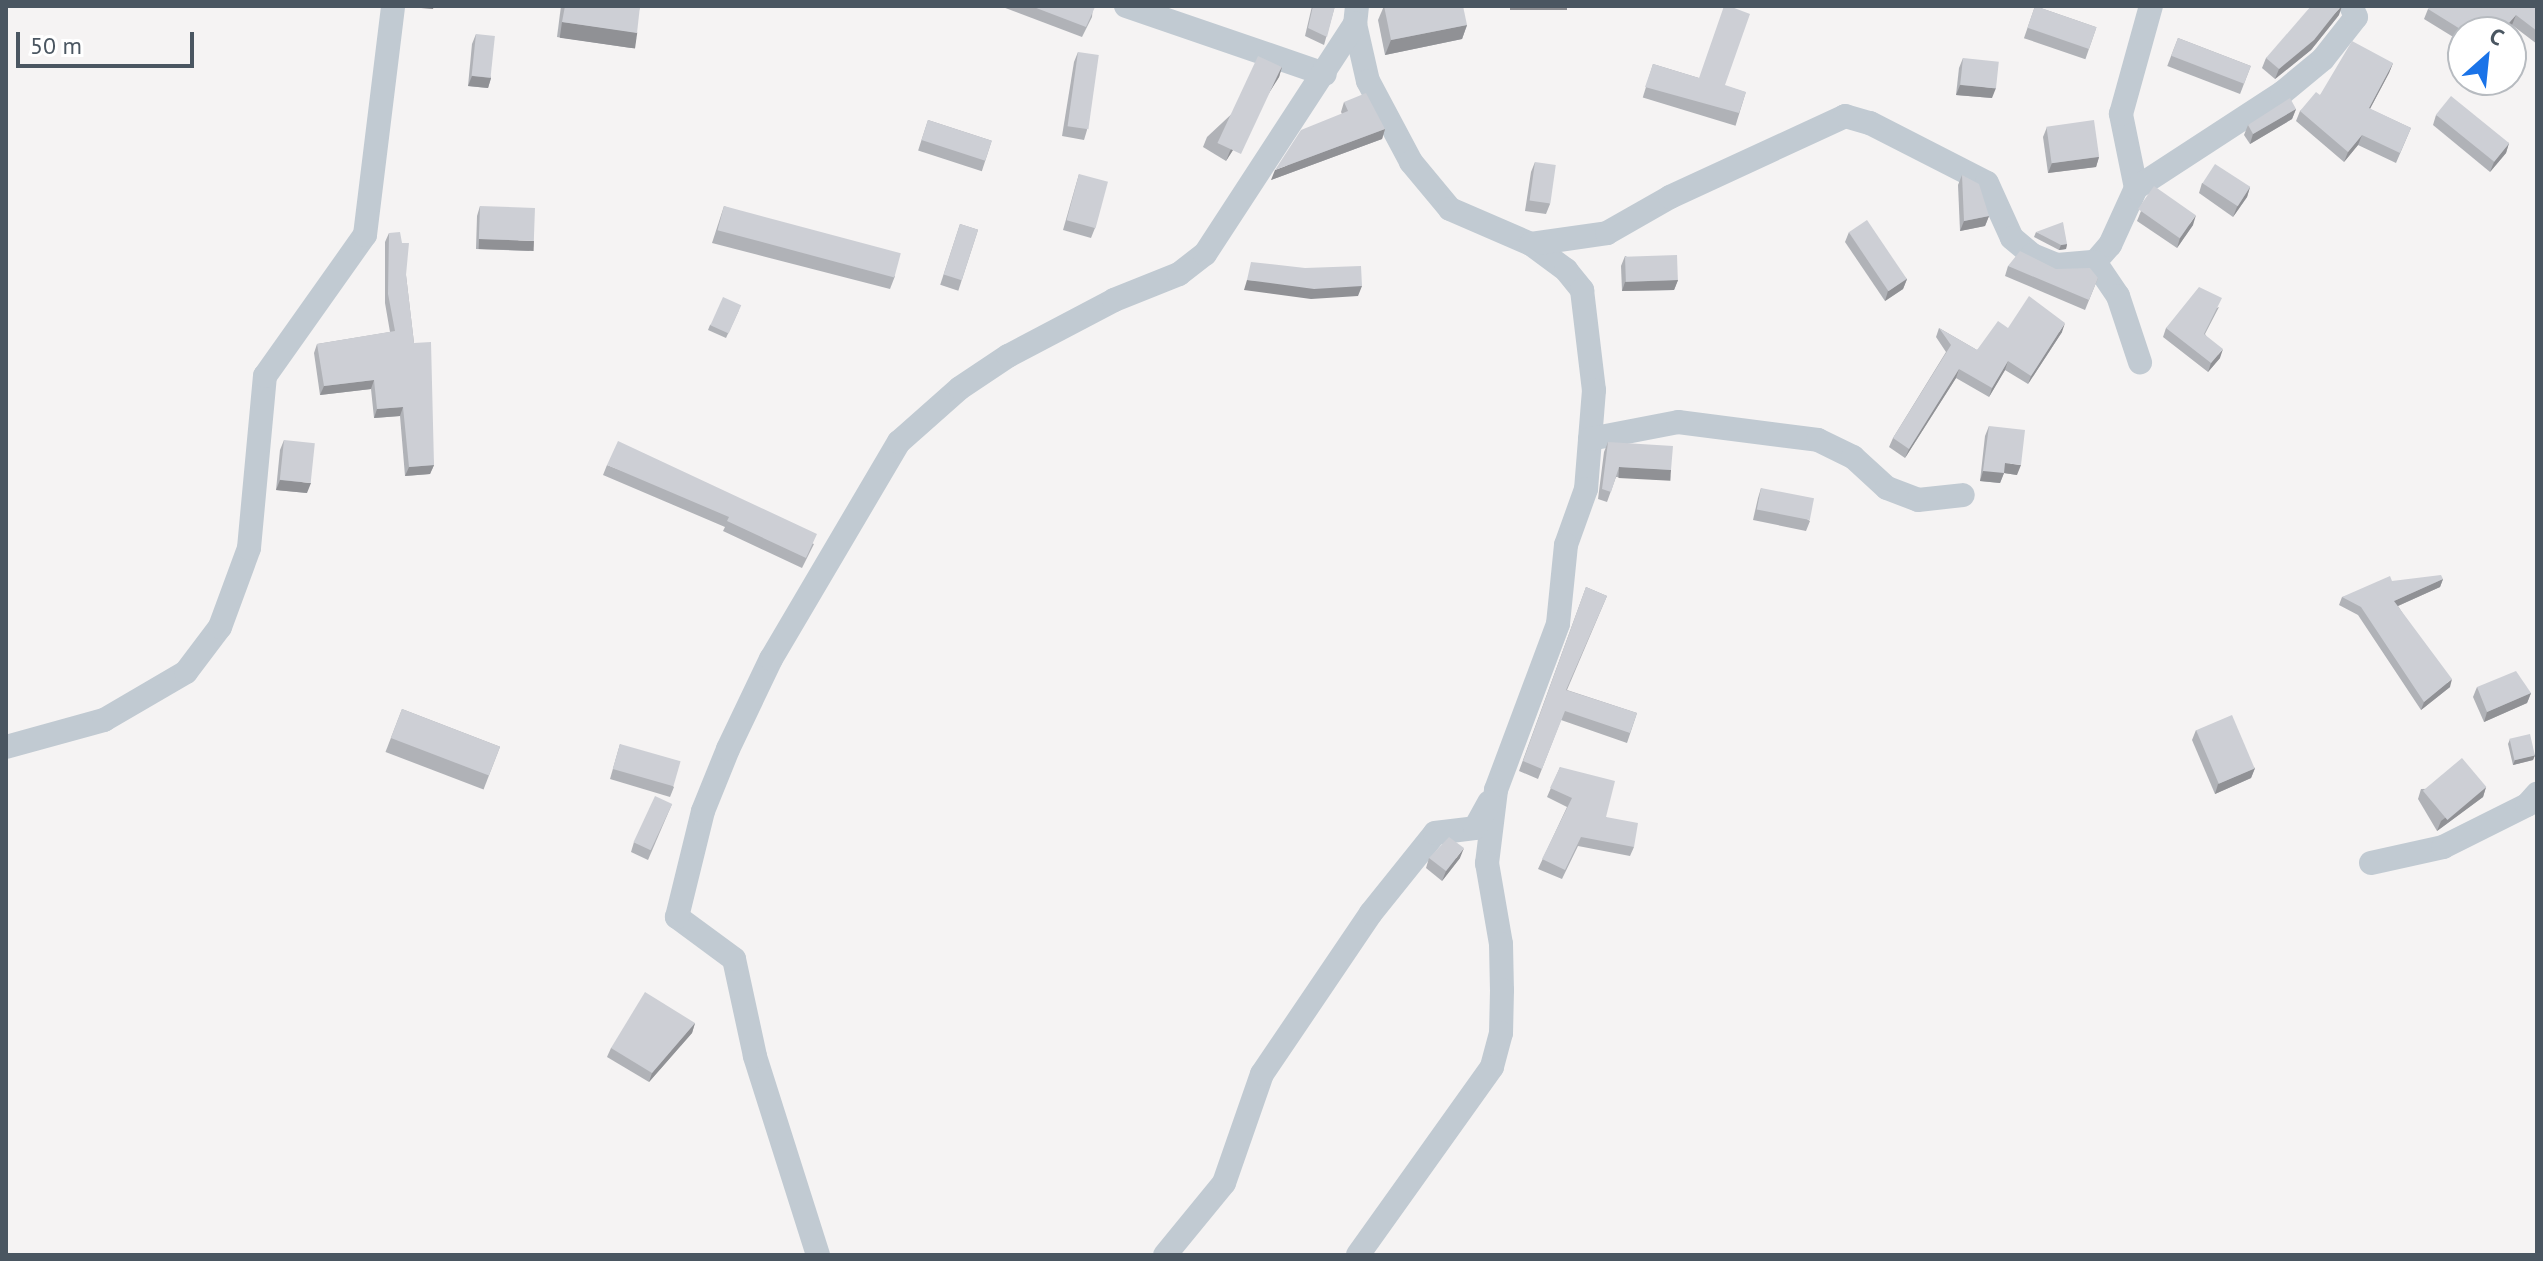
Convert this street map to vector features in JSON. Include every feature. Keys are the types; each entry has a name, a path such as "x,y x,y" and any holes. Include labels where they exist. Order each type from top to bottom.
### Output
{"street":[{"path":"6,747 104,720 186,672 220,627 249,548 265,376 365,235 393,6"},
{"path":"1126,6 1325,74"},
{"path":"2136,188 2121,114 2151,6"},
{"path":"1531,244 1607,233 1670,197 1845,116 1953,162 1987,183 2012,238 2032,255 2057,265 2095,262 2110,245 2136,188 2282,93 2323,59 2356,17 2351,6"},
{"path":"818,1255 755,1056 734,959 677,917 703,811 728,749 771,659 899,442 960,388 1008,356 1114,300 1179,274 1205,254 1229,223 1290,118 1325,74 1356,15"},
{"path":"1165,1255 1224,1183 1262,1074 1371,913 1435,833 1475,828 1496,790 1558,624 1566,545 1586,489 1594,390 1582,290 1566,270 1531,244 1450,209 1411,162 1368,81 1356,15"},
{"path":"2095,262 2118,296 2140,362"},
{"path":"1590,439 1678,422 1818,440 1853,457 1887,488 1918,500 1963,495"},
{"path":"1358,1255 1492,1067 1502,1004 1501,944 1487,863 1496,790"},
{"path":"2371,863 2443,847 2527,805 2537,794"}],"building":[{"path":"565,6 640,6 637,33 562,22"},
{"path":"1031,6 1093,6 1095,7 1086,27"},
{"path":"1313,6 1335,6 1327,37 1308,28"},
{"path":"1384,6 1463,6 1467,25 1391,40"},
{"path":"1724,6 1750,14 1725,85 1746,92 1739,113 1645,87 1653,64 1699,78"},
{"path":"2035,6 2096,27 2089,49 2028,28"},
{"path":"2311,6 2341,6 2314,40 2279,69 2266,58"},
{"path":"2430,6 2537,6 2537,31 2527,23 2527,16 2447,16 2447,21 2428,9"},
{"path":"476,34 495,36 491,78 472,76"},
{"path":"2178,38 2251,66 2244,84 2171,56"},
{"path":"2352,41 2393,63 2369,108 2411,128 2400,153 2362,135 2348,152 2300,111 2316,92 2320,95"},
{"path":"1078,52 1099,55 1088,129 1068,126"},
{"path":"1258,56 1282,67 1241,154 1217,143"},
{"path":"1963,58 1999,62 1996,89 1960,85"},
{"path":"1366,93 1385,129 1275,170 1301,130 1348,111 1344,102"},
{"path":"2451,96 2509,143 2494,162 2436,115"},
{"path":"2290,98 2296,109 2253,134 2248,125"},
{"path":"928,120 992,141 985,161 922,140"},
{"path":"2094,120 2099,157 2052,163 2046,127"},
{"path":"1535,162 1556,165 1550,204 1530,201"},
{"path":"2215,164 2250,187 2238,206 2202,183"},
{"path":"1079,174 1108,182 1096,228 1067,220"},
{"path":"1962,175 1979,184 1989,216 1964,221"},
{"path":"2154,186 2196,215 2180,238 2138,209"},
{"path":"480,206 535,208 534,241 479,239"},
{"path":"724,206 901,253 894,278 718,230"},
{"path":"1867,220 1907,279 1888,291 1849,232"},
{"path":"2063,222 2067,244 2061,245 2036,232"},
{"path":"960,224 978,230 962,280 944,274"},
{"path":"400,232 402,243 409,243 406,275 414,343 431,342 434,465 409,467 403,407 377,409 374,380 324,386 317,344 395,331 388,294 389,233"},
{"path":"2020,251 2056,269 2090,268 2098,278 2089,300 2008,266"},
{"path":"1677,255 1678,280 1626,282 1625,257"},
{"path":"1251,262 1305,268 1361,266 1362,286 1314,289 1247,280"},
{"path":"2199,287 2222,298 2204,334 2223,349 2211,363 2166,328"},
{"path":"2029,296 2065,323 2031,376 2008,361 1992,388 1959,369 1909,449 1893,438 1951,345 1939,328 1977,350 1998,321 2008,328"},
{"path":"723,297 741,305 729,333 710,325"},
{"path":"1989,426 2025,430 2021,465 2005,463 2004,473 1983,471"},
{"path":"284,440 315,443 311,483 280,480"},
{"path":"618,441 817,534 806,558 727,521 729,517 607,465"},
{"path":"1608,442 1673,446 1671,470 1619,467 1611,492 1602,489"},
{"path":"1761,488 1814,498 1810,520 1757,510"},
{"path":"2441,575 2443,579 2394,601 2452,679 2424,702 2361,607 2342,597 2390,576 2392,581"},
{"path":"1586,587 1607,596 1566,690 1637,713 1630,733 1565,711 1542,769 1523,761"},
{"path":"2516,671 2531,693 2487,712 2477,687"},
{"path":"402,709 500,747 489,776 391,738"},
{"path":"2232,715 2255,768 2219,784 2196,730"},
{"path":"2530,734 2535,755 2514,760 2510,739"},
{"path":"620,744 681,761 673,786 613,769"},
{"path":"2462,758 2486,787 2447,820 2423,791"},
{"path":"1560,767 1615,781 1606,817 1638,823 1634,847 1581,837 1565,870 1542,859 1572,798 1550,788"},
{"path":"655,796 672,804 651,850 633,842"},
{"path":"1449,837 1464,848 1446,871 1429,858"},
{"path":"645,992 695,1023 652,1073 611,1048"}]}
